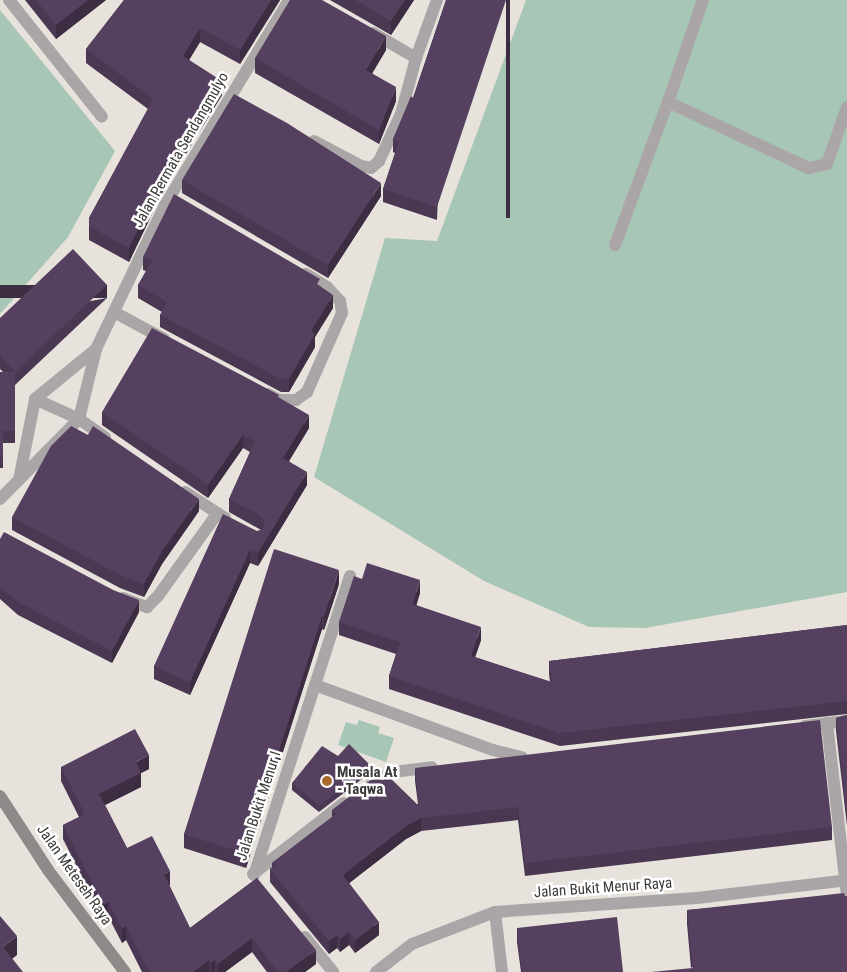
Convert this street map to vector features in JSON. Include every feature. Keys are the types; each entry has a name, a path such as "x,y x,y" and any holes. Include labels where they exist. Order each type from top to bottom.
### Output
{"main road":[{"name":"Jalan Meteseh Raya","path":"0,796 48,870 125,972"}],"street":[{"path":"9,0 102,117"},
{"name":"Jalan Permata Sendangmulyo","path":"0,499 78,419 96,349 114,312 174,198 234,98 289,0"},
{"path":"300,134 352,162 371,168 385,150 401,114 416,58 437,0"},
{"path":"615,245 668,102 703,0"},
{"path":"365,29 416,58"},
{"path":"668,102 808,168 827,164 847,107"},
{"path":"259,389 279,400 296,400 307,392 342,313 340,301 328,286 294,267"},
{"path":"114,312 174,344"},
{"name":"Jalan Permata Sendangmulyo","path":"35,399 96,349"},
{"path":"19,480 35,399 78,419 119,447"},
{"path":"176,486 233,523"},
{"path":"108,591 147,608 158,596 217,514"},
{"name":"Jalan Bukit Menur I","path":"350,576 257,878 376,779 393,772 445,766"},
{"path":"316,685 493,750 526,757 483,762"},
{"path":"788,728 847,721"},
{"path":"828,723 847,897"},
{"name":"Jalan Bukit Menur Raya","path":"376,972 412,944 495,912 697,898 846,880"},
{"path":"495,912 502,972"},
{"path":"296,927 333,972"}],"green space":[{"path":"526,0 847,0 847,592 645,628 589,627 484,581 314,477 385,238 437,241"},
{"path":"0,10 115,151 68,237 0,314"},
{"path":"359,720 380,727 378,733 394,738 386,762 338,745 346,722 357,725"}],"building":[{"path":"36,0 88,0 56,25"},
{"path":"124,0 271,0 240,50 200,28 183,56 222,81 163,177 129,248 89,226 89,218 153,99 86,49"},
{"path":"290,0 322,0 386,36 366,70 396,87 379,130 255,58"},
{"path":"355,0 405,0 391,21"},
{"path":"446,0 506,0 437,207 383,189 399,142 393,139 411,96 413,98"},
{"path":"234,94 287,123 381,183 328,265 182,180"},
{"path":"174,194 320,279 317,284 333,295 311,331 315,334 289,379 281,379 160,315 167,302 138,285 152,261 143,257"},
{"path":"73,249 107,285 15,372 0,356 0,318"},
{"path":"152,328 279,395 278,397 309,415 283,458 307,472 258,553 250,550 190,682 154,666 223,514 257,531 262,530 265,523 261,516 229,499 255,441 243,435 208,485 102,412"},
{"path":"0,372 15,372 15,431 3,431 3,455 0,455"},
{"path":"71,426 88,435 93,426 199,499 162,551 144,584 120,575 12,517 51,446"},
{"path":"4,532 113,590 139,600 112,651 18,602 0,587 0,539"},
{"path":"274,549 339,570 324,616 322,616 246,854 184,834"},
{"path":"367,563 420,580 413,604 481,627 471,656 552,682 549,661 847,625 847,701 560,733 389,676 400,642 339,622 354,576 362,579"},
{"path":"847,715 847,813 836,718"},
{"path":"820,720 832,827 525,863 518,807 421,818 406,826 343,875 379,922 355,940 349,932 340,939 337,935 329,941 270,869 276,864 272,863 336,814 332,810 380,773 384,772 419,806 415,768"},
{"path":"135,729 149,755 136,762 141,773 99,794 127,848 152,836 170,871 164,874 190,928 257,878 316,950 286,972 278,972 252,938 218,964 215,960 211,963 209,960 193,972 151,972 146,966 126,926 122,929 108,902 103,905 63,825 85,814 61,767"},
{"name":"Musala At - Taqwa","path":"349,744 371,766 319,806 292,783 322,746 338,756"},
{"path":"844,893 847,896 847,972 651,972 693,968 687,910"},
{"path":"0,916 17,936 3,947 23,972 0,972"},
{"path":"617,917 623,972 522,972 517,928"}],"place":[{"name":"Musala At - Taqwa","path":"327,781"}]}
